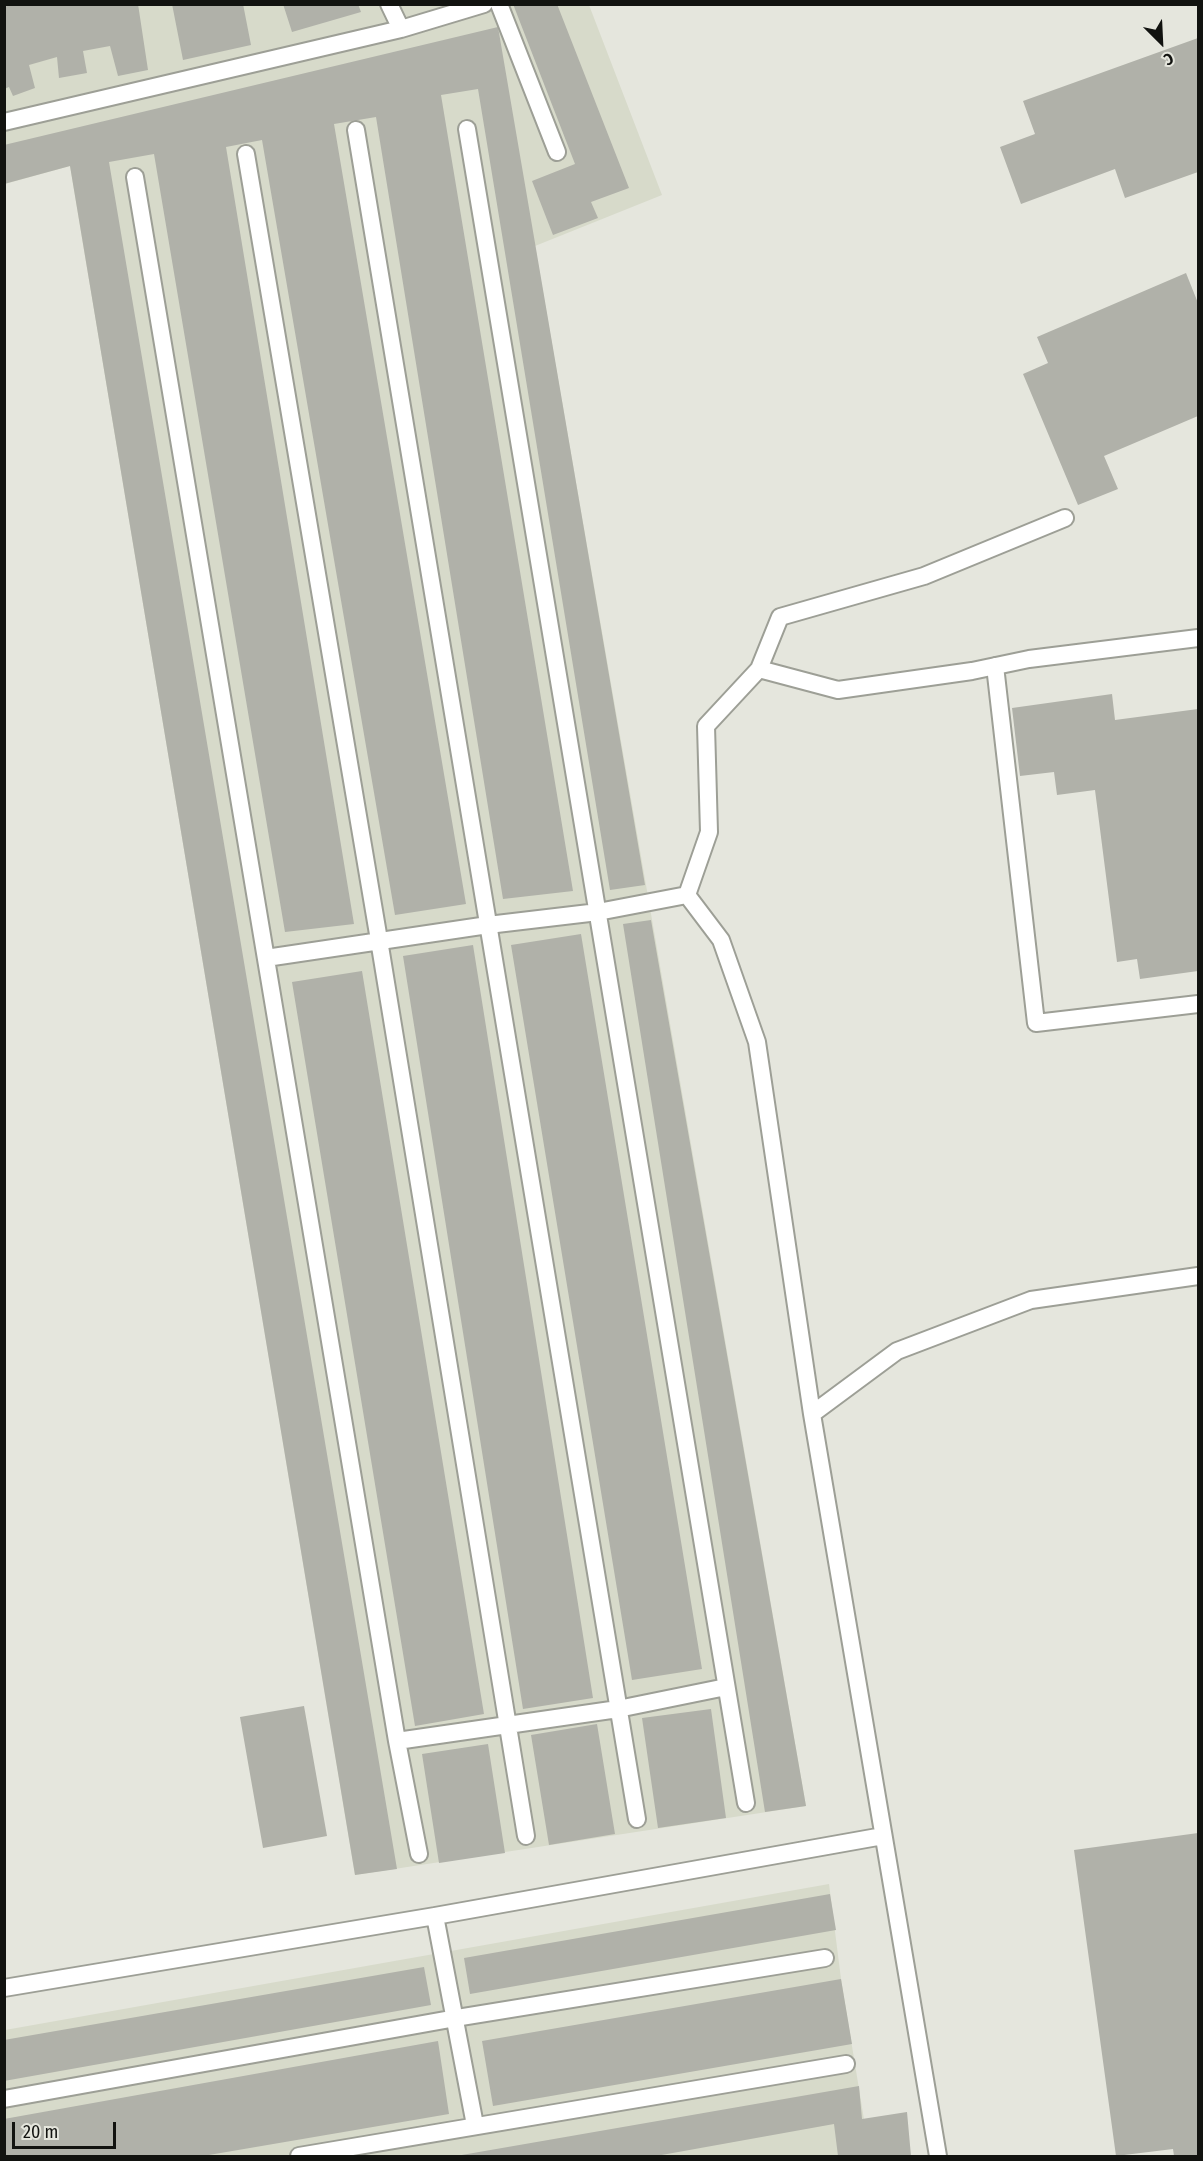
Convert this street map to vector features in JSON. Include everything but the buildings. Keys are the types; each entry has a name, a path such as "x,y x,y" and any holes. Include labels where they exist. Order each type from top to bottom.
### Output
{"lane":[{"path":"389,4 401,29"},
{"path":"4,122 401,29 484,4"},
{"path":"499,4 557,152"},
{"path":"467,129 746,1803"},
{"path":"356,130 637,1820"},
{"path":"246,154 379,940 526,1836"},
{"path":"135,177 397,1741 419,1854"},
{"path":"687,895 709,831 706,726 759,669 780,617 924,576 1065,518"},
{"path":"759,669 838,690 995,666 1029,658 1198,638"},
{"path":"995,666 1036,1023 1198,1004"},
{"path":"266,958 379,940 598,912 687,895"},
{"path":"687,895 721,940 757,1042 812,1414 938,2157"},
{"path":"812,1414 897,1351 1032,1300 1198,1276"},
{"path":"397,1741 618,1708 726,1687"},
{"path":"4,1988 435,1916 883,1836"},
{"path":"435,1916 475,2125"},
{"path":"4,2099 456,2018 825,1958"},
{"path":"299,2157 475,2125 846,2064"}],"shaded area":[{"path":"5,5 589,5 662,195 535,246 806,1806 355,1875 70,166 5,184"},
{"path":"829,1884 841,1979 870,2156 5,2156 5,2030"}]}
